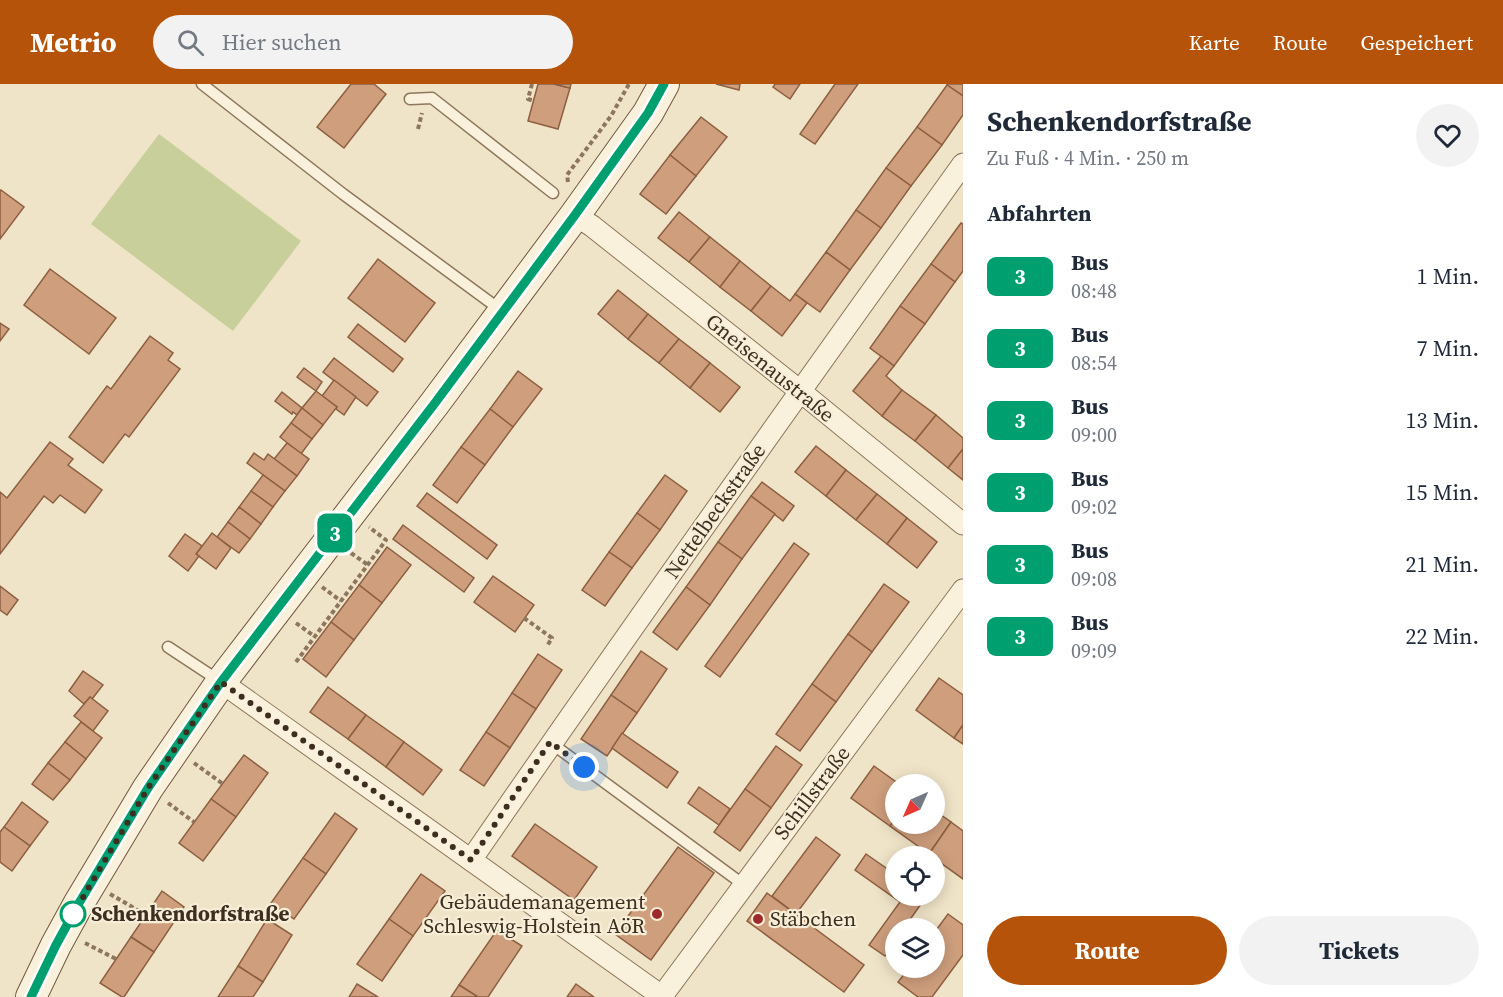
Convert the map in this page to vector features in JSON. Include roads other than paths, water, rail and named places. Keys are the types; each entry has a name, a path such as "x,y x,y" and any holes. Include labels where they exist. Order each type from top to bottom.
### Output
{"street":[{"path":"31,997 79,903 148,788 221,682 435,403 575,215 648,113 664,84"},
{"name":"Nettelbeckstraße","path":"471,860 550,742 963,164"},
{"name":"Gneisenaustraße","path":"575,215 592,226 800,391 963,524"},
{"name":"Schillstraße","path":"663,996 963,590"},
{"path":"221,682 663,996"}],"lane":[{"path":"202,84 343,195 502,312"},
{"path":"410,99 432,98 553,193"},
{"path":"168,646 221,682"},
{"path":"550,742 744,885"}],"place":[{"name":"Schenkendorfstraße","path":"73,914"},
{"name":"Gebäudemanagement Schleswig-Holstein AöR","path":"657,914"},
{"name":"Stäbchen","path":"758,919"}]}
